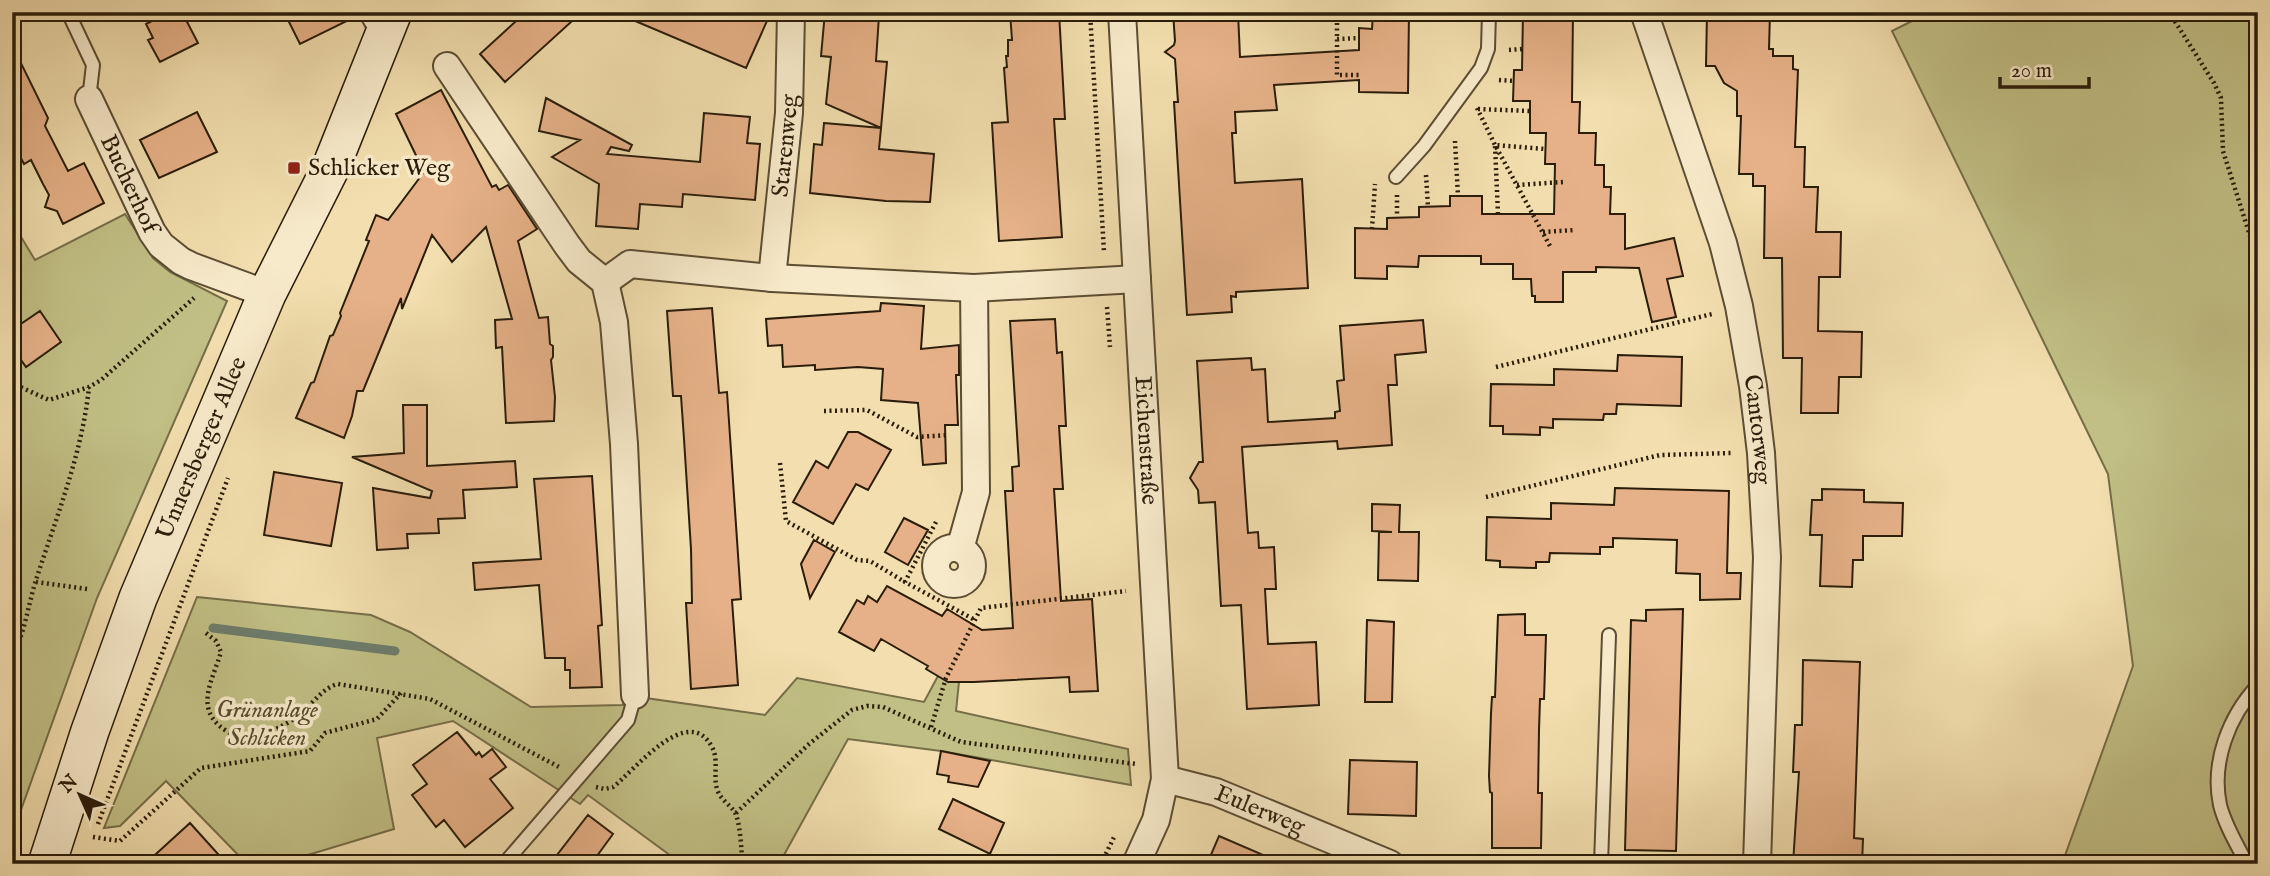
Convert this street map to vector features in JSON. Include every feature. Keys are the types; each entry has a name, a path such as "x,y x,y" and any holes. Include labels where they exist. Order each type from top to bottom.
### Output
{"main road":[{"name":"Unnersberger Allee","path":"47,864 90,731 138,598 267,294 331,167 380,22"}],"street":[{"name":"Starenweg","path":"772,278 789,113 791,12"},
{"name":"Eichenstraße","path":"1122,12 1166,779 1156,820 1136,864"},
{"name":"Cantorweg","path":"1644,12 1723,243 1739,306 1753,386 1761,453 1767,557 1757,864"},
{"path":"447,66 567,245 579,261 605,282 614,322 624,444 635,695"},
{"name":"Bucherhof","path":"89,99 128,186 161,246 191,266 267,294"},
{"path":"605,282 629,264 772,278 974,288 1137,279"},
{"path":"960,549 976,492 974,288"},
{"name":"Eulerweg","path":"1166,779 1216,792 1390,864"}],"lane":[{"name":"Bucherhof","path":"68,12 93,65 89,99"},
{"path":"1396,177 1424,146 1481,68 1488,49 1489,12"},
{"path":"1601,864 1609,635"},
{"path":"2247,864 2224,816 2218,778 2231,724 2258,685"},
{"path":"504,864 628,720 635,695"}],"path":[{"path":"1336,12 1337,75 1359,75"},
{"path":"2169,12 2221,97 2223,151 2258,261"},
{"path":"1337,40 1359,38"},
{"path":"1465,90 1478,109 1550,246"},
{"path":"1454,105 1458,196"},
{"path":"1478,109 1530,111"},
{"path":"1495,145 1545,149"},
{"path":"1495,145 1497,214"},
{"path":"1372,229 1376,176 1396,177"},
{"path":"1517,185 1563,182"},
{"path":"1543,232 1575,230"},
{"path":"16,385 50,400 89,387 114,370 204,289"},
{"path":"1496,366 1695,319"},
{"path":"12,657 23,631 36,582 71,477 89,387"},
{"path":"824,411 867,410 917,437 974,433"},
{"path":"1486,497 1660,455 1715,453"},
{"path":"780,463 786,521 857,559 870,561 905,582"},
{"path":"232,468 93,837 120,841 201,768 310,751 326,733 377,719 402,693"},
{"path":"36,582 87,589"},
{"path":"930,727 946,678 981,608 1156,588"},
{"path":"206,633 216,641 222,652 207,694 207,710 215,722 230,733 248,736 277,728 300,715 327,688 338,684 402,693 430,699 452,709 595,787 604,789 613,787 667,740 691,730 706,739 713,748 718,793 736,813 742,864"},
{"path":"736,813 809,744 852,710 867,706 883,707 961,741 1137,764 1138,775"},
{"path":"1101,864 1118,830"}],"green space":[{"path":"1930,12 2258,12 2258,864 2062,864 2133,666 2108,474 1892,31"},
{"path":"125,214 153,258 170,272 227,301 97,598 12,835 12,222 35,260"},
{"name":"Grünanlage Schlicken","path":"197,597 371,615 410,632 531,707 623,705 624,695 765,715 797,678 924,702 938,676 959,682 956,711 1128,749 1131,785 941,751 848,739 779,864 682,864 588,795 580,804 453,721 377,738 394,829 278,864 247,864 166,781 120,826 104,828"}],"building":[{"path":"170,12 182,12 198,43 160,62 148,40 153,38 146,24"},
{"path":"284,12 356,12 357,16 300,44"},
{"path":"526,12 582,12 505,82 480,54"},
{"path":"614,12 771,12 746,68"},
{"path":"825,12 856,12 879,16 876,61 887,62 881,128 826,104 831,57 821,56"},
{"path":"1010,12 1059,12 1065,119 1054,119 1062,237 999,241 992,123 1008,122 1004,68 1007,67 1008,40 1012,40"},
{"path":"1173,12 1238,12 1240,57 1359,50 1359,28 1372,29 1373,12 1409,12 1408,93 1359,92 1359,80 1274,85 1277,110 1235,112 1236,133 1232,133 1235,183 1302,179 1308,288 1236,292 1236,297 1231,296 1232,312 1187,315 1174,102 1178,102 1175,59 1165,52 1175,41"},
{"path":"1523,12 1573,12 1572,102 1580,102 1579,133 1596,133 1595,165 1604,165 1604,187 1611,187 1610,214 1625,214 1625,249 1674,238 1683,276 1667,279 1676,317 1652,322 1639,268 1596,267 1596,272 1563,272 1563,302 1535,302 1531,279 1513,279 1513,264 1481,264 1481,256 1419,256 1418,267 1387,266 1387,279 1355,278 1355,228 1387,229 1387,218 1419,217 1419,207 1450,206 1450,196 1482,196 1482,214 1554,214 1555,164 1545,164 1546,133 1530,133 1530,101 1513,101 1514,70 1522,70"},
{"path":"1707,12 1770,12 1769,49 1773,49 1773,56 1793,56 1793,69 1798,70 1795,147 1805,147 1804,187 1818,187 1816,232 1841,232 1840,277 1819,277 1818,331 1862,332 1861,377 1839,377 1838,413 1801,413 1802,358 1783,358 1782,258 1764,258 1765,186 1753,186 1753,174 1739,174 1741,116 1737,116 1737,91 1724,83 1715,66 1706,66"},
{"path":"12,45 48,118 45,126 68,171 84,163 104,203 63,224 57,211 45,207 49,195 31,160 24,164 12,141"},
{"path":"441,90 492,187 496,185 499,190 508,185 537,229 518,241 539,318 548,317 550,344 553,346 551,360 555,397 554,421 506,423 502,347 496,348 495,320 512,319 486,227 452,262 432,235 402,309 401,298 363,391 357,391 344,438 296,418 341,316 376,215 388,220 424,172 396,114"},
{"path":"546,98 632,145 629,151 611,147 607,154 700,162 704,113 750,117 747,143 760,144 755,200 683,194 682,207 640,204 638,229 596,226 599,184 552,157 580,140 539,131"},
{"path":"197,112 217,152 159,178 140,140"},
{"path":"824,123 881,128 879,149 934,154 930,202 886,201 810,193 814,144 822,145"},
{"path":"881,303 924,306 921,349 959,345 959,375 956,375 958,425 945,425 946,463 923,465 918,403 881,400 883,369 858,367 815,370 815,365 783,367 782,345 768,346 766,319 880,311"},
{"path":"712,308 719,393 727,392 741,599 732,600 738,685 691,689 686,603 692,603 691,549 681,396 673,396 667,311"},
{"path":"40,311 61,342 26,367 12,347 12,330"},
{"path":"1055,319 1057,353 1062,352 1066,426 1059,426 1063,489 1054,489 1061,601 1092,599 1098,691 1070,692 1069,677 948,682 926,669 928,666 881,639 874,651 839,632 857,600 864,604 868,596 877,602 887,586 942,616 947,609 982,630 1013,628 1005,491 1013,491 1012,467 1019,466 1010,321"},
{"path":"1423,320 1426,352 1395,355 1397,385 1388,385 1392,445 1338,449 1337,441 1242,447 1248,533 1258,532 1259,548 1274,547 1276,589 1265,589 1268,644 1316,642 1319,705 1247,709 1241,605 1221,606 1215,502 1199,503 1198,490 1190,478 1199,462 1203,462 1197,361 1251,358 1252,370 1265,369 1268,422 1335,418 1335,412 1340,411 1337,381 1344,380 1340,326"},
{"path":"1618,355 1682,357 1681,406 1617,404 1616,414 1604,414 1603,420 1553,419 1553,428 1540,427 1540,435 1503,434 1503,426 1490,426 1491,384 1554,385 1554,369 1617,371"},
{"path":"403,405 427,405 427,466 515,461 517,487 463,490 465,518 438,519 439,533 407,534 408,548 377,550 373,488 430,498 432,491 352,457 404,453"},
{"path":"848,432 858,432 891,450 868,490 856,484 833,524 793,502 816,461 828,468"},
{"path":"274,472 342,483 331,546 264,535"},
{"path":"592,476 602,625 598,626 602,687 570,688 570,670 565,670 565,658 545,658 539,585 475,590 473,563 541,559 534,479"},
{"path":"1615,488 1729,491 1727,573 1741,573 1740,599 1700,600 1700,574 1676,573 1677,540 1613,538 1613,547 1600,547 1600,554 1550,553 1549,562 1536,562 1536,568 1500,567 1500,561 1486,560 1487,517 1551,519 1551,503 1614,505"},
{"path":"1822,489 1864,490 1864,502 1903,503 1902,536 1863,536 1863,560 1853,560 1852,587 1820,586 1822,535 1810,535 1812,500 1822,500"},
{"path":"1372,504 1400,505 1399,532 1419,532 1418,581 1378,580 1379,532 1392,532 1372,531"},
{"path":"904,518 928,530 908,565 885,552"},
{"path":"814,540 835,552 810,598 801,564"},
{"path":"1683,609 1676,851 1625,850 1631,620 1646,621 1646,610"},
{"path":"1525,614 1525,635 1546,635 1544,699 1540,699 1539,730 1541,848 1492,848 1492,793 1489,776 1498,615"},
{"path":"1367,620 1394,622 1392,702 1365,702"},
{"path":"1803,660 1860,662 1854,838 1863,839 1862,864 1793,864 1799,772 1793,772 1795,725 1802,725"},
{"path":"457,732 476,755 479,752 482,757 492,749 506,767 490,779 513,808 465,847 444,820 436,827 412,795 427,784 413,765"},
{"path":"941,751 990,761 978,787 948,782 949,776 937,774"},
{"path":"1350,760 1417,762 1416,816 1348,814"},
{"path":"953,799 1004,823 990,854 939,829"},
{"path":"588,815 613,834 591,864 550,864"},
{"path":"190,823 227,864 145,864"},
{"path":"1219,836 1284,864 1207,864"}],"waterway":[{"path":"213,628 395,651"}],"place":[{"name":"Schlicker Weg","path":"294,168"}]}
